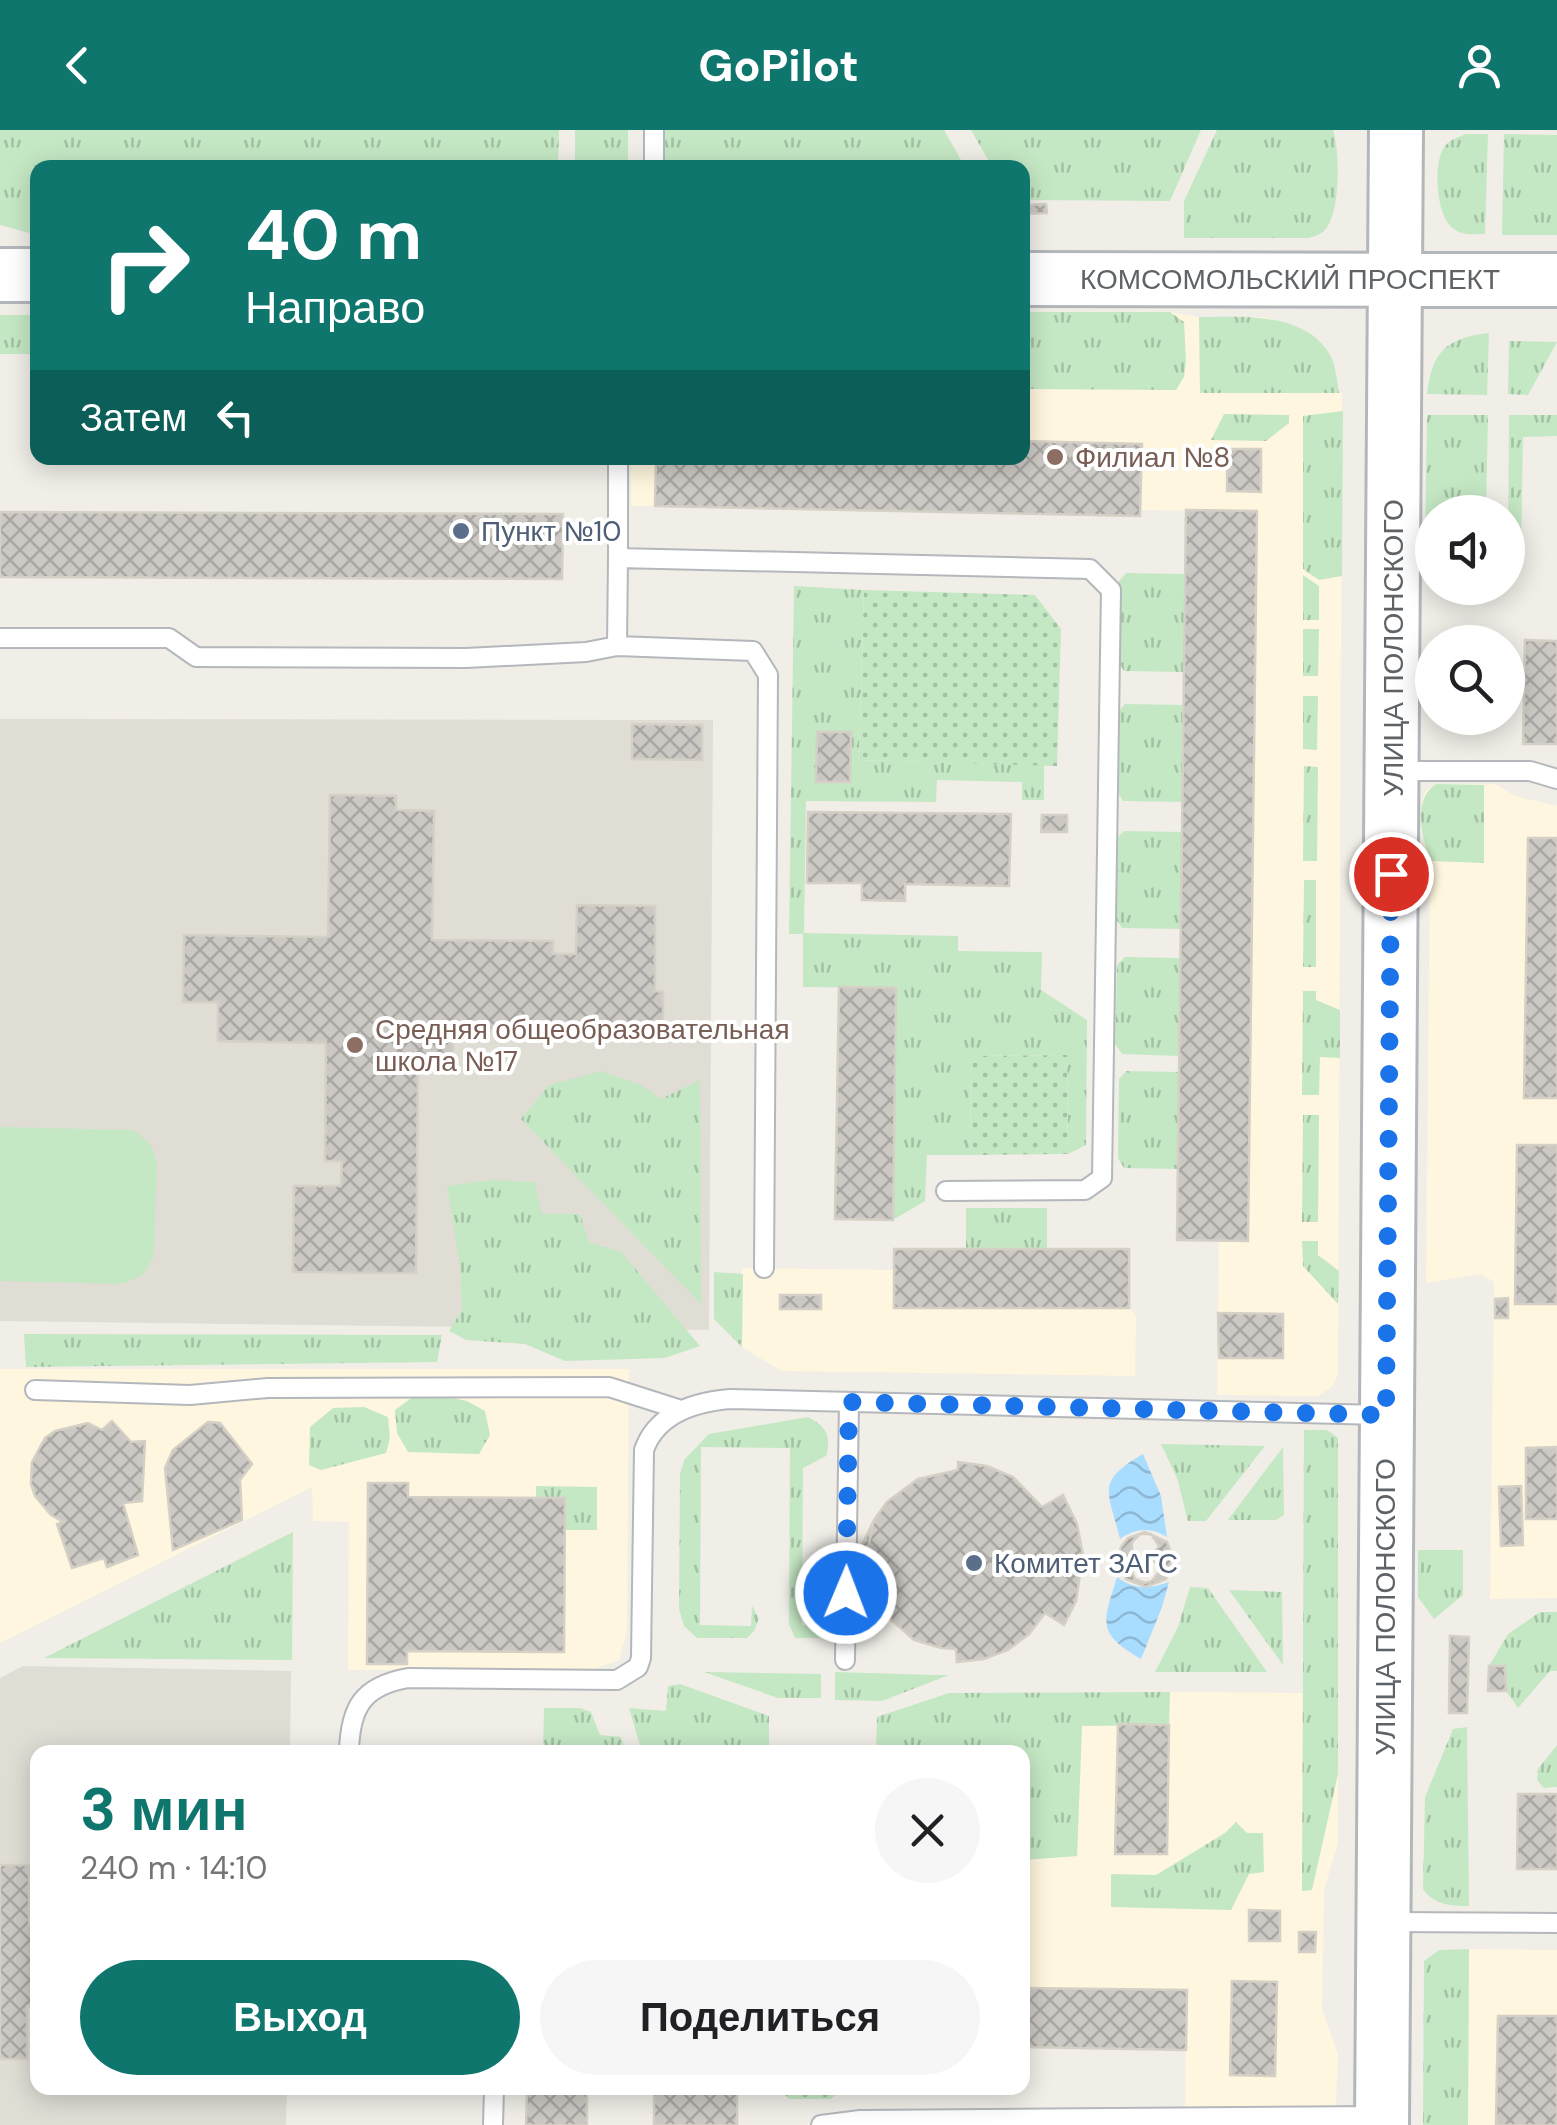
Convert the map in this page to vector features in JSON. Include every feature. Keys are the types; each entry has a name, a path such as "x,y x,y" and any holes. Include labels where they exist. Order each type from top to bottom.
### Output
{"main road":[{"name":"УЛИЦА ПОЛОНСКОГО","path":"1382,2120 1396,130"},
{"path":"0,275 30,275"},
{"name":"КОМСОМОЛЬСКИЙ ПРОСПЕКТ","path":"1030,279 1557,280"}],"lane":[{"path":"654,130 654,160"},
{"path":"617,646 618,465"},
{"path":"618,558 1090,569 1111,590 1102,1178 1086,1190 946,1191"},
{"path":"0,638 169,638 196,656 466,658 586,652 617,646 753,650 768,675 764,1268"},
{"path":"1392,772 1530,770 1557,779"},
{"path":"34,1390 190,1395 268,1388 609,1387 680,1410"},
{"path":"349,1745 360,1702 381,1683 408,1678 618,1680 638,1667 644,1450 660,1424 702,1401 1386,1415"},
{"path":"845,1660 849,1402"},
{"path":"1384,1922 1557,1923"},
{"path":"494,2095 494,2125"},
{"path":"821,2125 860,2120 1382,2120"}],"shaded area":[{"path":"1030,312 1170,312 1199,317 1263,317 1312,337 1330,355 1342,393 1338,1375 1332,1387 1318,1396 1217,1395 1219,1241 1248,1240 1257,512 1140,510 1142,444 1030,441"},
{"path":"631,465 656,465 655,506 631,506"},
{"name":"Средняя общеобразовательная школа №17","path":"0,719 713,720 709,1330 0,1321"},
{"path":"1436,784 1496,784 1515,796 1557,806 1557,1598 1490,1599 1494,1282 1481,1274 1426,1283 1430,861 1424,845 1422,801 1426,790"},
{"path":"742,1268 894,1270 895,1308 1129,1308 1136,1316 1135,1376 781,1371 742,1347"},
{"path":"0,1369 629,1369 627,1631 619,1660 594,1669 348,1670 349,1522 313,1521 312,1487 0,1643"},
{"path":"23,1666 291,1671 290,1745 30,1745 30,2095 287,2095 286,2125 0,2125 0,1678"},
{"path":"1170,1692 1304,1693 1302,1890 1312,1889 1338,1774 1338,1843 1324,1890 1322,2009 1338,2054 1335,2125 1185,2125 1186,1990 1030,1988 1030,1859 1077,1856 1082,1726 1169,1725"},
{"path":"1469,1949 1557,1950 1557,2125 1468,2125"}],"green space":[{"path":"0,130 559,130 558,160 30,160 30,233 0,225"},
{"path":"575,130 628,130 628,160 575,160"},
{"path":"663,130 944,130 961,160 661,160"},
{"path":"971,130 1201,130 1170,201 1030,200 1030,160 988,160"},
{"path":"1217,130 1333,130 1338,167 1336,198 1324,231 1309,238 1184,238 1184,201"},
{"path":"1466,134 1488,134 1485,234 1465,234 1454,229 1440,202 1437,176 1441,154 1449,142"},
{"path":"1504,134 1557,135 1557,235 1502,235"},
{"path":"1030,312 1170,312 1184,322 1186,361 1184,377 1176,390 1030,389"},
{"path":"0,315 30,315 30,354 0,354"},
{"path":"1199,317 1271,320 1305,330 1330,355 1339,393 1200,393"},
{"path":"1489,333 1487,395 1427,394 1433,367 1444,349 1462,339"},
{"path":"1509,341 1557,342 1528,395 1508,394"},
{"path":"1343,411 1342,576 1319,580 1303,569 1303,416"},
{"path":"1224,414 1289,415 1289,423 1266,441 1211,440"},
{"path":"1427,415 1488,415 1486,495 1426,495"},
{"path":"1509,415 1557,415 1557,436 1523,437 1522,495 1508,495"},
{"path":"1126,573 1185,574 1184,672 1124,671 1117,660 1119,581"},
{"path":"1303,575 1319,586 1319,620 1303,620"},
{"path":"794,586 864,590 859,760 1044,765 1044,800 1022,800 1022,782 937,780 936,802 806,801 804,933 958,936 958,951 1042,952 1041,990 1087,1020 1086,1145 1068,1154 1067,1055 970,1056 971,1155 927,1155 925,1201 893,1220 896,988 803,987 803,934 789,934","holes":["817,732 851,733 850,782 816,782"]},
{"path":"864,590 1035,595 1061,629 1057,766 859,760"},
{"path":"1303,629 1319,629 1318,676 1303,676"},
{"path":"1303,696 1318,696 1317,750 1303,749"},
{"path":"1125,704 1183,705 1182,802 1123,801 1117,791 1118,712"},
{"path":"1304,766 1318,767 1317,861 1303,861"},
{"path":"1436,784 1484,785 1484,863 1430,861 1421,809"},
{"path":"1124,831 1182,832 1181,929 1122,928 1115,918 1116,839"},
{"path":"1304,880 1316,880 1316,967 1303,967"},
{"path":"1125,957 1181,958 1179,1056 1122,1054 1115,1044 1117,965"},
{"path":"1303,991 1316,991 1316,1000 1340,1010 1340,1058 1320,1057 1319,1095 1302,1095"},
{"path":"1067,1055 1068,1154 971,1155 970,1056"},
{"path":"601,1071 641,1085 661,1099 700,1080 701,1304 521,1119 549,1085"},
{"path":"1126,1071 1179,1072 1177,1169 1124,1168 1118,1158 1119,1079"},
{"path":"1303,1115 1319,1115 1318,1222 1302,1222"},
{"path":"0,1127 133,1130 150,1144 157,1161 154,1255 143,1275 121,1284 0,1281"},
{"path":"491,1180 535,1182 542,1214 580,1214 589,1242 621,1252 700,1346 665,1358 565,1361 525,1344 466,1340 449,1331 462,1310 460,1267 447,1186"},
{"path":"966,1208 1047,1208 1047,1249 966,1249"},
{"path":"1302,1241 1318,1241 1318,1255 1339,1271 1338,1304 1303,1266"},
{"path":"714,1272 743,1274 742,1347 714,1319"},
{"path":"24,1334 442,1335 437,1362 26,1367"},
{"path":"438,1395 467,1401 485,1411 490,1435 479,1454 408,1452 397,1433 395,1410 414,1396"},
{"path":"364,1407 388,1417 390,1438 386,1453 321,1470 309,1465 310,1427 333,1408"},
{"path":"808,1417 823,1428 828,1443 826,1456 803,1468 802,1625 827,1625 820,1638 795,1638 789,1624 790,1448 701,1447 700,1625 751,1626 752,1606 759,1618 747,1638 697,1638 684,1626 679,1609 680,1474 684,1460 709,1434"},
{"path":"1304,1430 1327,1430 1338,1438 1338,1774 1312,1890 1302,1891"},
{"path":"1161,1444 1265,1446 1206,1521 1188,1521 1177,1478"},
{"path":"1283,1447 1284,1515 1276,1520 1228,1520"},
{"path":"536,1486 597,1487 597,1530 564,1530 564,1498 536,1498"},
{"path":"293,1532 292,1660 44,1658"},
{"path":"1418,1550 1463,1550 1463,1595 1434,1619 1418,1597"},
{"path":"1190,1587 1208,1588 1267,1672 1155,1672 1178,1627"},
{"path":"1229,1590 1282,1592 1283,1665"},
{"path":"1540,1612 1557,1612 1557,1671 1550,1671 1518,1708 1506,1691 1505,1666 1489,1666 1508,1634"},
{"path":"704,1672 821,1674 821,1698 778,1698"},
{"path":"835,1672 949,1675 882,1701 835,1700"},
{"path":"680,1684 769,1716 769,1745 640,1745 629,1708 666,1711 668,1686"},
{"path":"1170,1692 1169,1725 1082,1726 1077,1856 1030,1859 1030,1745 876,1745 877,1717 949,1693"},
{"path":"544,1708 580,1708 591,1712 600,1735 621,1737 624,1745 543,1745"},
{"path":"1467,1727 1469,1906 1438,1901 1423,1889 1425,1797 1453,1729"},
{"path":"1557,1745 1557,1787 1544,1788 1537,1780 1538,1769"},
{"path":"1236,1822 1247,1833 1263,1833 1264,1872 1249,1874 1231,1910 1111,1907 1111,1874 1156,1875 1225,1833"},
{"path":"1469,1949 1468,2125 1423,2125 1424,1961 1439,1950"},
{"path":"785,2095 835,2095 831,2099 789,2099"}],"water":[{"path":"1143,1454 1161,1496 1167,1537 1144,1530 1120,1539 1109,1498 1111,1480"},
{"path":"1117,1577 1142,1587 1169,1582 1141,1659 1116,1642 1107,1626"}],"building":[{"path":"1046,204 1047,213 1030,214 1030,205"},
{"path":"1030,441 1142,444 1140,516 655,506 656,465 1030,465"},
{"path":"1227,449 1261,449 1261,492 1227,491"},
{"path":"1186,510 1257,511 1248,1241 1177,1240"},
{"path":"0,512 563,514 562,579 0,577"},
{"path":"1525,640 1557,641 1557,744 1523,744"},
{"path":"632,724 702,725 702,760 632,759"},
{"path":"817,732 851,732 850,782 816,782"},
{"path":"330,795 396,796 396,810 434,811 432,940 553,941 553,954 576,954 577,905 655,906 655,991 663,992 663,1032 453,1030 453,1068 418,1067 416,1273 293,1272 294,1186 341,1186 342,1161 325,1161 326,1043 218,1041 218,1002 183,1002 184,935 328,937"},
{"path":"808,812 1011,814 1009,886 905,884 905,901 862,900 862,883 807,883"},
{"path":"1042,815 1067,815 1067,832 1041,832"},
{"path":"1528,838 1557,838 1557,1098 1524,1098"},
{"path":"839,987 896,988 893,1220 835,1219"},
{"path":"1517,1145 1557,1145 1557,1304 1515,1304"},
{"path":"894,1249 1129,1249 1129,1308 894,1308"},
{"path":"780,1295 821,1295 821,1309 780,1309"},
{"path":"1508,1298 1508,1318 1495,1318 1495,1299"},
{"path":"1218,1313 1283,1314 1283,1358 1219,1358"},
{"path":"112,1421 131,1442 145,1441 142,1501 123,1503 138,1555 107,1567 104,1558 72,1568 57,1524 63,1522 51,1515 35,1496 32,1462 45,1438 55,1431 88,1423 102,1430"},
{"path":"208,1422 220,1423 252,1464 240,1480 242,1520 173,1550 165,1468 173,1450"},
{"path":"1557,1447 1557,1519 1526,1519 1526,1448"},
{"name":"Комитет ЗАГС","path":"958,1462 987,1466 1013,1477 1042,1507 1063,1495 1077,1524 1083,1555 1076,1601 1064,1625 1045,1613 1029,1634 1008,1650 984,1659 957,1662 956,1649 914,1640 883,1613 870,1588 866,1557 874,1520 887,1502 918,1479 958,1470"},
{"path":"368,1483 408,1483 408,1497 565,1498 564,1652 407,1651 407,1664 367,1664"},
{"path":"1521,1486 1523,1545 1501,1546 1499,1487"},
{"path":"874,1520 866,1557 870,1588 856,1557"},
{"path":"1145,1532 1149,1534 1140,1534 1132,1542 1139,1558 1132,1572 1135,1579 1145,1583 1158,1573 1158,1565 1151,1558 1159,1546 1152,1535 1167,1542 1173,1558 1166,1579 1146,1587 1126,1579 1118,1559 1128,1538"},
{"path":"1450,1636 1469,1637 1467,1713 1449,1713"},
{"path":"1489,1666 1505,1666 1506,1691 1488,1691"},
{"path":"1118,1724 1169,1725 1167,1854 1115,1854"},
{"path":"1518,1794 1557,1794 1557,1869 1517,1869"},
{"path":"0,1865 29,1865 27,2059 0,2059"},
{"path":"1249,1910 1280,1911 1280,1941 1249,1941"},
{"path":"1299,1932 1316,1932 1315,1952 1299,1952"},
{"path":"1232,1981 1277,1982 1275,2076 1230,2075"},
{"path":"1030,1988 1187,1990 1186,2050 1030,2047"},
{"path":"1498,2016 1557,2016 1557,2125 1496,2125"},
{"path":"527,2095 587,2095 587,2125 526,2125"},
{"path":"654,2095 737,2095 737,2125 654,2125"}],"place":[{"name":"Филиал №8","path":"1055,457"},
{"name":"Пункт №10","path":"461,531"},
{"name":"Средняя общеобразовательная школа №17","path":"355,1045"},
{"name":"Комитет ЗАГС","path":"974,1563"}],"route":[{"path":"846,1593 849,1402 1386,1415 1391,874"}]}
